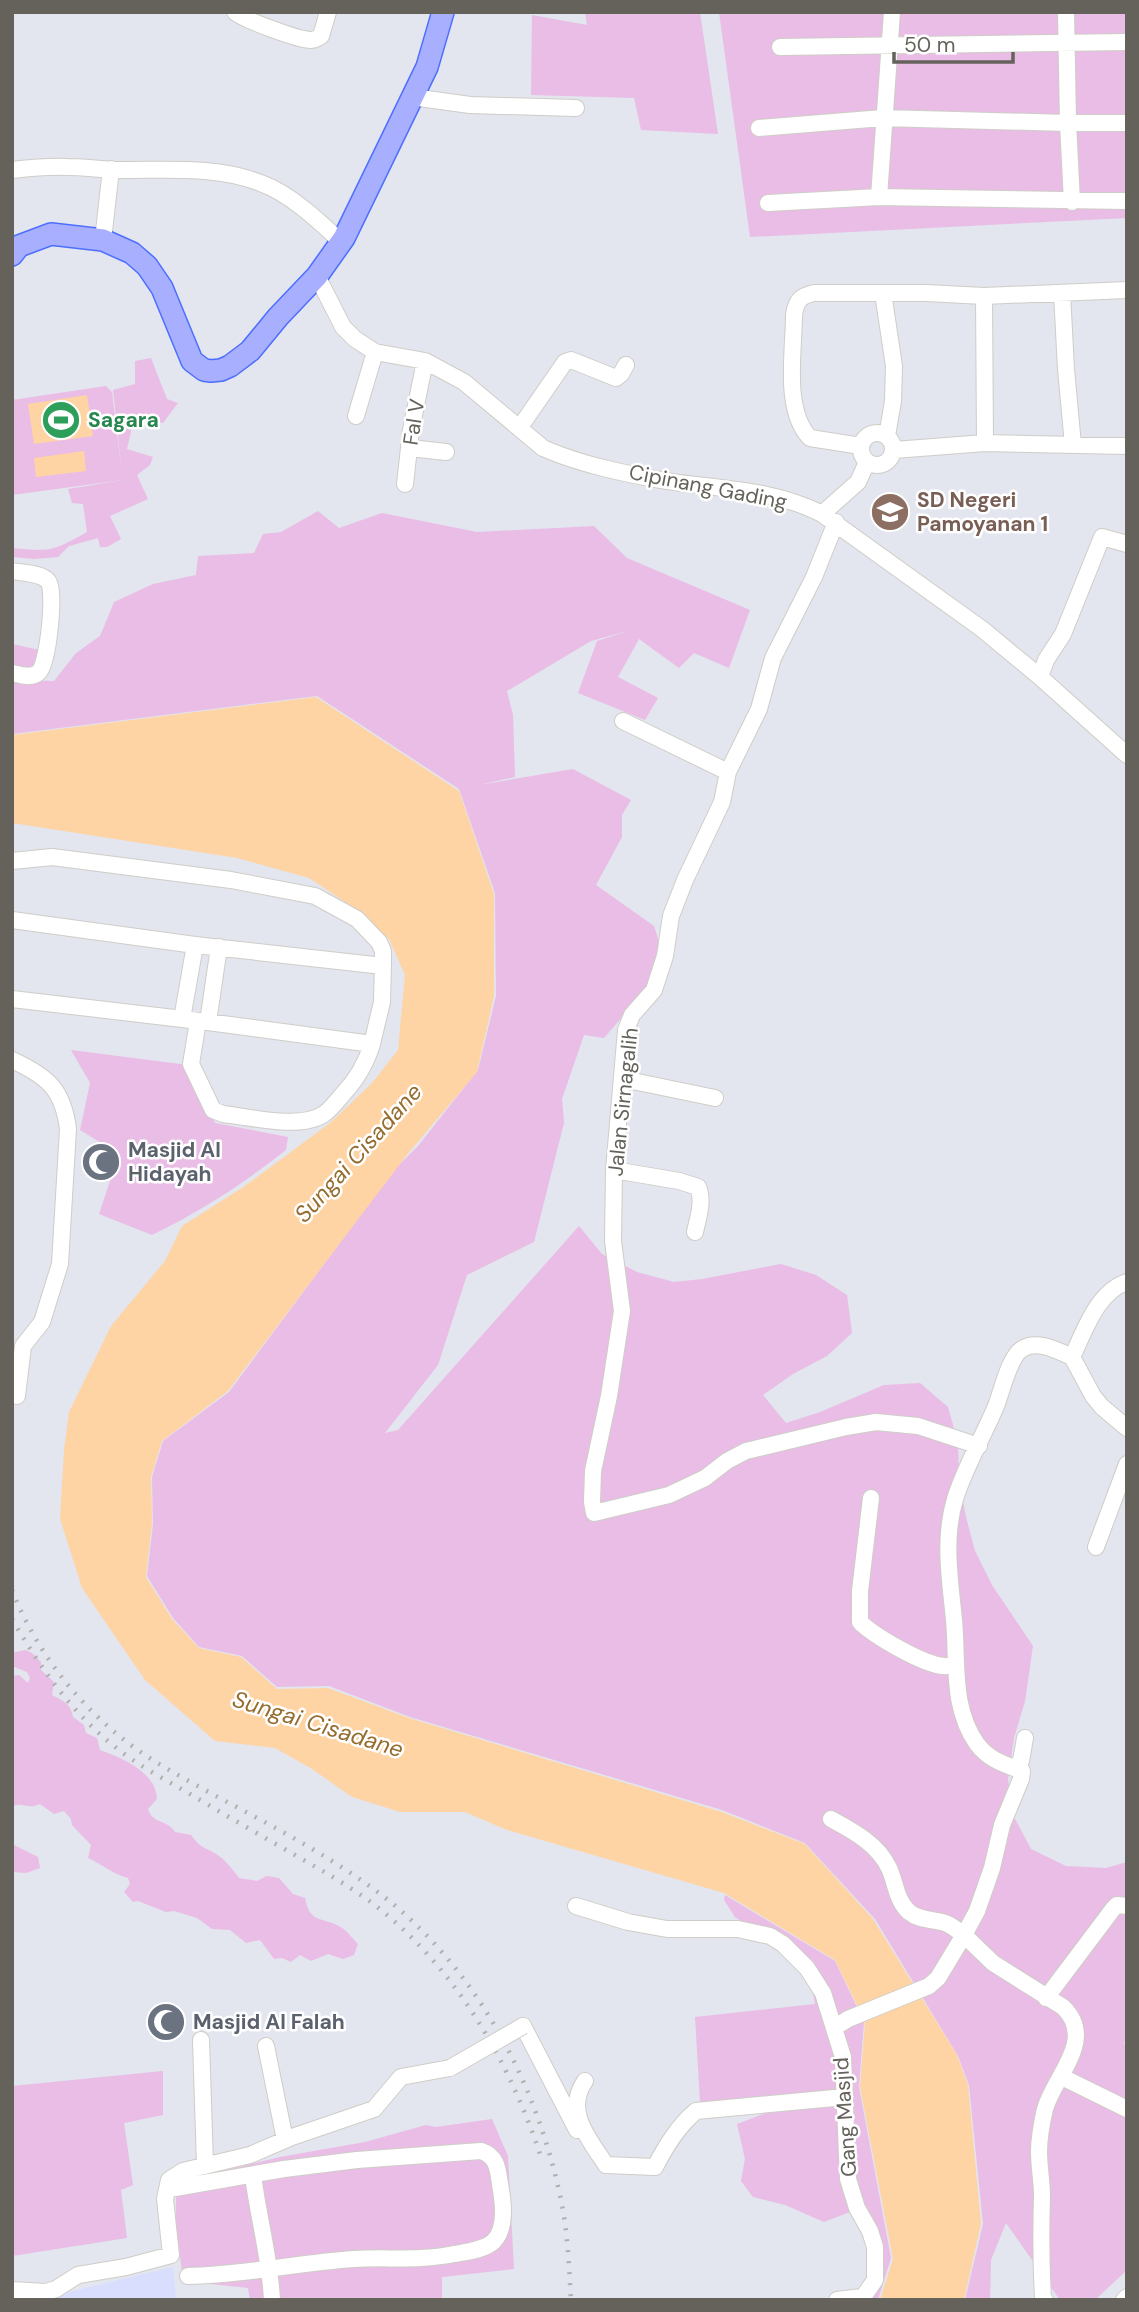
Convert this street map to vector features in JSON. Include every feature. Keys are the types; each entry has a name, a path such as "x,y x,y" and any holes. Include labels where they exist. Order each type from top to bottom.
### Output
{"main road":[{"path":"15,247 51,234 103,240 132,253 147,266 162,288 192,361 204,370 211,371 230,366 250,351 317,276 344,238 427,67 443,12"}],"street":[{"path":"235,12 245,20 310,40 321,36 328,12"},
{"path":"879,197 892,12"},
{"path":"1066,12 1072,202"},
{"path":"780,47 1127,42"},
{"path":"412,97 470,105 576,108"},
{"path":"759,128 883,118 1127,123"},
{"path":"12,170 62,167 194,170 242,178 264,184 319,222 340,241"},
{"path":"103,240 111,169"},
{"path":"768,203 879,197 1127,201"},
{"name":"Cipinang Gading","path":"317,276 343,327 355,339 375,352 425,361 464,382 543,448 562,456 661,480 736,488 808,507 829,518 982,629 1127,755"},
{"path":"861,446 810,438 802,428 793,394 794,315 796,303 804,295 883,293 984,296 1127,290"},
{"path":"883,293 894,366 890,443 891,458 884,464 875,466 867,463 861,446 868,436 874,433 890,443 1127,446"},
{"path":"1062,293 1073,445"},
{"path":"984,296 985,443"},
{"path":"356,416 375,352"},
{"path":"520,427 565,362 570,360 615,378 626,365"},
{"name":"Fal V","path":"405,484 414,411 425,361"},
{"path":"410,448 446,452"},
{"path":"829,518 858,482 867,463"},
{"name":"Jalan Sirnagalih","path":"829,518 814,577 773,658 759,709 728,772 722,802 671,916 665,956 654,990 632,1015 626,1030 614,1170 613,1241 622,1311 609,1396 593,1471 592,1502 594,1513 668,1495 705,1478 746,1451 876,1422 918,1426 979,1446"},
{"path":"1040,677 1046,660 1063,634 1102,537 1127,544"},
{"path":"12,571 43,576 50,583 52,590 49,630 42,665 38,673 30,676 12,673"},
{"path":"623,722 728,772"},
{"path":"12,861 51,857 232,880 316,896 357,919 379,942 383,951 382,1002 366,1065 325,1113 301,1122 223,1114 213,1110 191,1064 196,1020 195,945"},
{"path":"12,920 195,945 383,966"},
{"path":"196,1020 219,947"},
{"path":"12,999 372,1044"},
{"path":"12,1060 49,1080 66,1111 68,1129 60,1264 42,1322 23,1346 17,1396"},
{"path":"622,1079 715,1098"},
{"path":"614,1170 679,1181 698,1187 701,1193 695,1232"},
{"path":"1072,1357 1101,1301 1112,1288 1127,1282"},
{"path":"1022,1771 991,1759 976,1743 962,1717 955,1664 948,1536 955,1500 1016,1354 1024,1347 1035,1344 1072,1357 1093,1396 1127,1428"},
{"path":"1096,1547 1127,1464"},
{"path":"871,1498 860,1598 860,1622 884,1639 926,1661 944,1667 955,1664"},
{"path":"1022,1771 1014,1768 1021,1761 1025,1738"},
{"path":"841,2024 929,1986 938,1978 976,1910 1022,1771"},
{"path":"831,1819 862,1838 881,1855 889,1868 901,1903 912,1915 945,1923 964,1935 993,1963 1063,2007 1071,2015 1076,2030 1074,2048 1062,2077 1051,2091 1038,2150 1042,2194 1043,2299"},
{"path":"1046,1998 1113,1909 1117,1905 1127,1906"},
{"name":"Gang Masjid","path":"576,1906 628,1922 667,1929 738,1929 770,1936 783,1944 807,1968 841,2024 848,2179 870,2231 877,2265 876,2280 862,2298"},
{"path":"12,2290 46,2292 78,2275 126,2267 171,2255 165,2199 169,2180 183,2171 250,2155 374,2109 401,2077 450,2068 523,2026 593,2161 606,2165 655,2167 664,2149 685,2120 696,2110 845,2097"},
{"path":"201,2040 205,2166"},
{"path":"266,2046 285,2140"},
{"path":"1062,2077 1127,2109"},
{"path":"585,2081 577,2093 579,2124 606,2165"},
{"path":"175,2188 357,2160 481,2151 494,2158 498,2167 502,2228 494,2241 486,2245 444,2256 350,2259 188,2276"},
{"path":"253,2175 258,2217 271,2269 272,2300"},
{"path":"837,2300 862,2298"}],"shaded area":[{"path":"585,12 700,12 718,134 641,130 634,98 531,95 532,15 587,25"},
{"path":"719,12 1127,12 1127,218 750,237"},
{"path":"151,358 167,399 178,403 163,423 134,419 127,449 153,457 150,465 137,475 148,499 110,516 121,539 107,547 100,547 98,538 69,546 58,557 12,557 12,548 51,549 87,532 83,504 72,503 68,489 123,480 12,495 12,400 106,386 112,392 122,473 113,390 135,384 135,361"},
{"path":"318,511 339,528 382,513 477,532 594,526 627,558 750,610 729,668 694,653 679,668 639,639 618,677 658,698 645,720 578,693 597,641 628,631 591,641 507,691 513,715 515,777 479,785 573,769 631,800 622,815 622,837 596,885 654,926 662,951 655,979 604,1038 584,1035 562,1099 564,1123 534,1242 467,1275 438,1365 385,1433 398,1430 579,1226 602,1254 637,1272 674,1282 781,1264 816,1275 847,1295 852,1333 827,1356 793,1374 763,1395 786,1423 884,1385 920,1383 948,1407 958,1443 959,1479 975,1551 992,1585 1033,1646 1025,1701 1014,1738 1008,1779 1014,1817 1031,1849 1066,1866 1106,1868 1127,1862 1127,2039 1124,2042 1127,2055 1127,2270 1096,2299 1060,2300 1006,2223 991,2260 990,2300 965,2300 983,2224 969,2085 958,2056 875,1919 805,1843 722,1810 410,1717 329,1686 277,1687 242,1656 199,1647 173,1618 147,1576 153,1524 152,1477 163,1441 229,1392 394,1170 418,1146 478,1070 496,996 495,893 459,789 317,696 12,734 12,680 54,681 76,653 100,636 114,602 153,584 196,575 198,556 254,553 263,534 281,532"},
{"path":"12,644 40,650 35,669 12,667"},
{"path":"71,1050 188,1065 215,1123 288,1137 286,1150 221,1196 152,1235 99,1214 119,1154 80,1130 90,1083"},
{"path":"25,1650 41,1662 41,1670 54,1682 52,1695 69,1706 73,1717 84,1725 86,1733 97,1738 100,1750 136,1767 151,1781 157,1799 148,1809 153,1817 175,1832 191,1835 201,1846 222,1858 239,1878 257,1881 267,1876 279,1878 293,1894 305,1898 307,1907 314,1916 335,1924 348,1933 358,1944 354,1955 343,1959 328,1954 311,1961 300,1955 291,1962 282,1958 274,1959 260,1940 246,1943 230,1930 212,1929 197,1918 174,1911 166,1912 138,1901 133,1902 124,1892 130,1884 128,1878 88,1858 91,1845 72,1825 71,1819 64,1811 54,1814 40,1804 17,1805 14,1806 12,1817 12,1676 19,1675 28,1683 30,1678 27,1672 12,1666 12,1653"},
{"path":"12,1844 38,1857 40,1868 26,1873 12,1872"},
{"path":"725,1895 835,1961 864,2022 859,2087 891,2258 878,2300 862,2300 875,2280 858,2209 824,2222 785,2205 753,2197 741,2181 745,2159 737,2124 774,2110 792,2096 700,2102 695,2017 815,2004 808,1967 735,1917 724,1900"},
{"path":"163,2071 163,2115 124,2123 133,2185 121,2190 127,2238 12,2256 12,2086"},
{"path":"492,2119 508,2156 514,2269 442,2277 442,2300 250,2300 248,2288 183,2281 176,2223 176,2182 280,2157 365,2142 426,2125 436,2127"},
{"path":"173,2267 176,2300 12,2300 12,2288 48,2297"}],"water":[{"name":"Sagara","path":"87,395 93,436 34,444 28,404"},
{"path":"84,451 86,471 36,477 34,458"},
{"name":"Sungai Cisadane","path":"316,697 459,791 494,894 494,996 477,1072 406,1156 228,1391 162,1441 151,1477 152,1523 146,1577 172,1619 199,1648 241,1657 277,1689 328,1688 409,1718 722,1812 805,1844 873,1919 957,2055 968,2085 981,2224 964,2300 880,2300 893,2259 860,2087 865,2022 835,1960 724,1893 507,1830 465,1812 400,1812 352,1797 312,1769 275,1748 215,1741 145,1680 82,1588 60,1519 64,1450 69,1412 111,1326 165,1261 182,1226 242,1188 330,1123 372,1083 398,1050 405,975 389,939 360,912 309,878 237,858 12,823 12,735"}],"railway":[{"path":"12,1590 36,1640 51,1663 87,1706 128,1743 197,1786 335,1863 393,1904 440,1949 465,1981 509,2051 541,2126 562,2205 571,2300"},
{"path":"12,1619 57,1687 83,1718 114,1746 151,1772 347,1886 405,1931 455,1987 476,2018 512,2084 540,2154"}],"place":[{"name":"Sagara","path":"61,420"},
{"name":"SD Negeri Pamoyanan 1","path":"890,512"},
{"name":"Masjid Al Hidayah","path":"101,1162"},
{"name":"Masjid Al Falah","path":"166,2022"}]}
